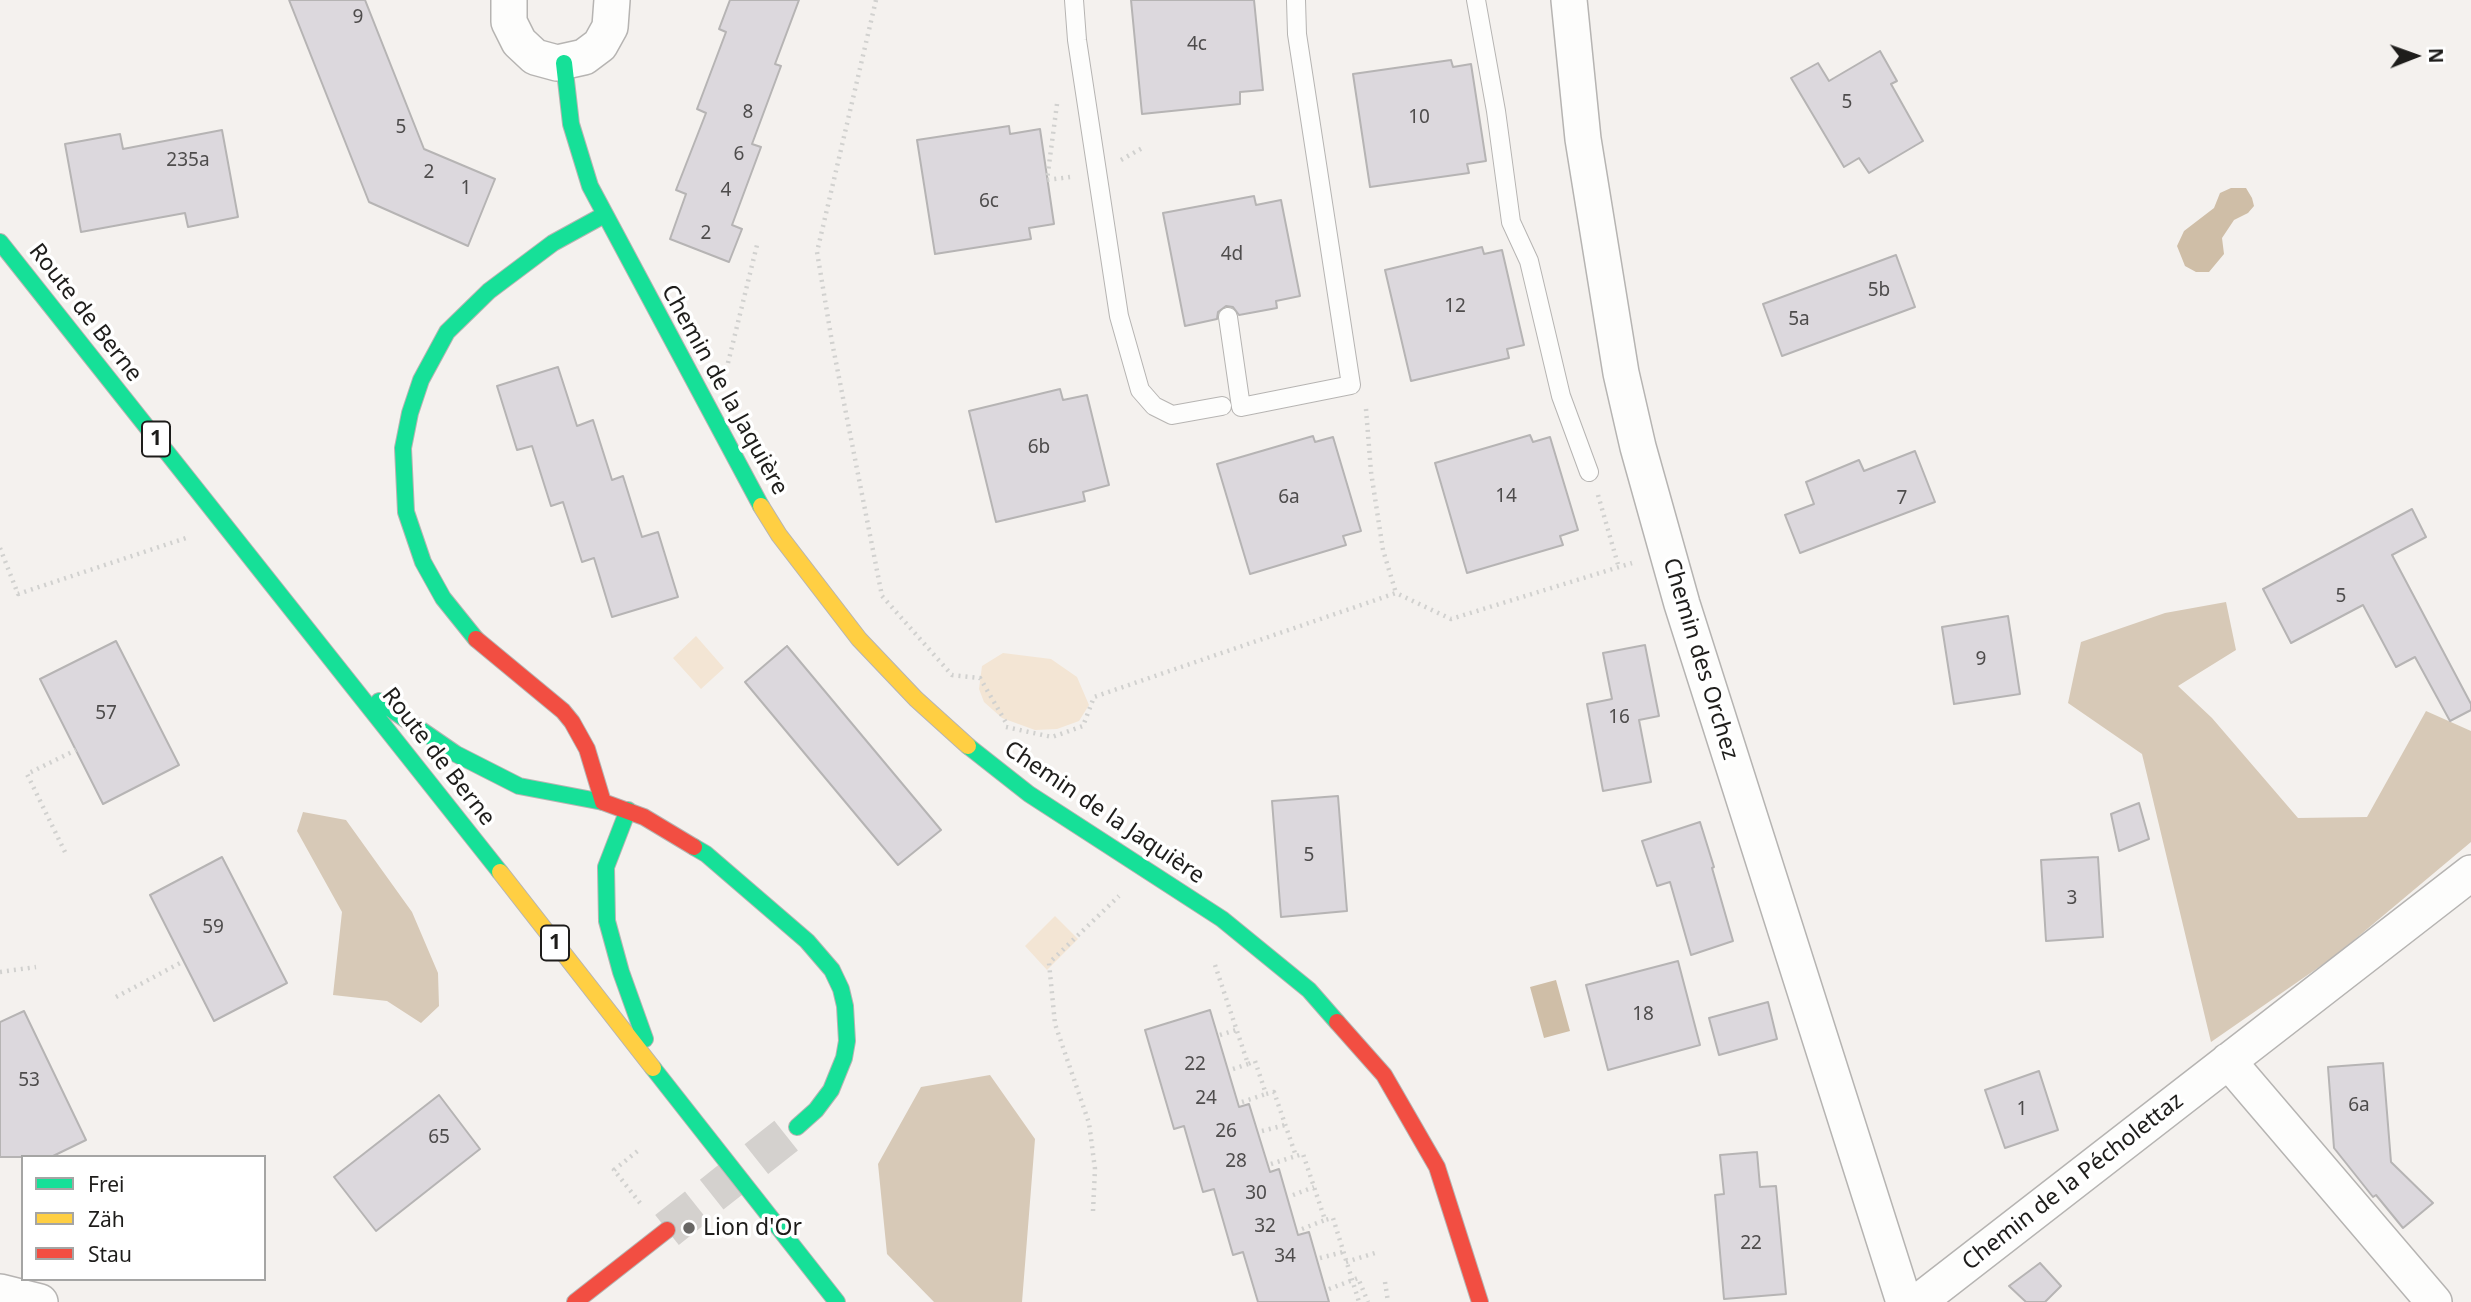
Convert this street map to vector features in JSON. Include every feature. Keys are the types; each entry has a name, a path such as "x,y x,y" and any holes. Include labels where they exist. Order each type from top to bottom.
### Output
{"street":[{"path":"509,0 509,22 519,42 529,53 542,60 564,63 584,57 604,39 612,20 612,0"},
{"name":"Chemin des Orchez","path":"1569,0 1583,139 1618,359 1638,447 1678,591 1904,1302"},
{"name":"Chemin de la Jaquière","path":"564,63 572,124 583,167 604,215 750,488 779,535 821,592 859,639 916,699 957,737 1029,794 1222,919 1309,990 1384,1075 1437,1167 1480,1302"},
{"path":"603,802 587,748 572,722 563,711 478,641 431,578 416,545 406,512 403,448 421,380 447,332 467,310 499,283 553,243 604,215"},
{"name":"Route de Berne","path":"0,243 347,678 836,1302"},
{"path":"347,678 456,754 503,779 519,786 603,802 628,810 668,830 718,863 807,941 832,970 841,989 847,1041 844,1058 831,1090 816,1110 797,1127"},
{"path":"628,810 607,867 607,921 621,972 656,1071"},
{"name":"Chemin de la Pécholettaz","path":"1918,1302 2471,873"},
{"path":"2228,1061 2434,1302"},
{"path":"575,1302 667,1230"},
{"path":"0,1292 40,1302"}],"lane":[{"path":"1074,0 1077,40 1119,316 1140,390 1154,407 1172,415 1222,406"},
{"path":"1228,317 1241,407 1351,385 1297,34 1296,0"},
{"path":"1476,0 1496,111 1511,222 1529,261 1561,396 1589,472"}],"path":[{"path":"876,0 817,251 832,342 882,596 952,675 980,678 1009,726"},
{"path":"1117,162 1144,147"},
{"path":"701,396 727,367 757,245"},
{"path":"1351,385 1366,401 1371,472 1383,550 1396,593"},
{"path":"1589,472 1619,568"},
{"path":"0,548 18,594 224,525"},
{"path":"957,737 1009,726 1052,737 1083,726 1094,697 1396,593 1451,620 1640,561"},
{"path":"65,852 27,774 76,750"},
{"path":"1093,1211 1095,1169 1089,1123 1055,1024 1049,963 1122,893 1118,890 1123,856"},
{"path":"1213,959 1248,1064"},
{"path":"116,997 184,961"},
{"path":"0,972 36,967"},
{"path":"1220,1035 1236,1030"},
{"path":"1233,1069 1255,1061 1266,1094"},
{"path":"1242,1102 1274,1092 1296,1156"},
{"path":"1262,1131 1285,1125"},
{"path":"640,1149 614,1170 643,1207"},
{"path":"1271,1164 1303,1154 1325,1220"},
{"path":"1293,1195 1314,1187"},
{"path":"1302,1229 1333,1218 1359,1302"},
{"path":"1320,1258 1343,1252"},
{"path":"1346,1262 1375,1254"},
{"path":"1329,1289 1358,1278 1368,1302"},
{"path":"1385,1282 1388,1302"}],"shaded area":[{"path":"2231,188 2246,188 2254,206 2248,213 2234,220 2222,238 2224,254 2209,272 2196,272 2185,266 2177,246 2184,231 2214,208 2220,193"},
{"path":"2226,602 2236,650 2178,686 2212,718 2298,818 2367,817 2426,711 2471,731 2471,842 2335,956 2211,1042 2142,754 2068,703 2081,642 2165,613"},
{"path":"696,636 724,668 701,689 673,658"},
{"path":"1003,653 1051,659 1077,677 1089,705 1079,721 1057,729 1035,730 1002,718 984,702 979,689 982,666"},
{"path":"303,812 346,820 412,912 438,973 439,1006 421,1023 387,1001 333,995 342,912 297,831"},
{"path":"1055,916 1078,939 1047,970 1025,946"},
{"path":"1556,980 1570,1031 1544,1038 1530,987"},
{"path":"990,1075 1035,1139 1022,1302 934,1302 887,1254 878,1164 921,1087"}],"building":[{"path":"289,0 365,0 424,149 495,179 468,246 369,202"},
{"path":"730,0 799,0 775,64 781,66 752,144 761,147 732,225 742,229 729,262 670,239 686,194 676,190 706,113 697,109 726,32 719,29"},
{"path":"1131,0 1254,0 1263,90 1240,92 1240,104 1142,114"},
{"path":"1880,51 1897,81 1891,84 1923,141 1869,173 1859,158 1844,167 1791,78 1818,63 1829,81"},
{"path":"1451,60 1453,67 1471,64 1486,161 1467,164 1469,173 1370,187 1353,74"},
{"path":"1009,126 1010,134 1040,129 1054,224 1029,228 1031,239 935,254 917,140"},
{"path":"222,130 238,217 188,227 185,213 81,232 65,144 120,134 123,149"},
{"path":"1254,196 1256,205 1281,200 1300,296 1276,301 1277,308 1239,315 1233,307 1226,306 1218,312 1217,319 1185,326 1163,213"},
{"path":"1482,247 1484,254 1502,250 1524,345 1507,349 1509,358 1411,381 1385,270"},
{"path":"1896,255 1915,307 1782,356 1763,304"},
{"path":"558,367 577,426 593,420 612,480 623,476 642,537 658,532 678,597 612,617 594,558 582,562 563,502 551,506 532,446 517,450 497,386"},
{"path":"1060,389 1063,400 1087,395 1109,485 1083,492 1085,501 996,522 969,411"},
{"path":"1530,435 1533,442 1550,437 1578,530 1560,536 1563,545 1467,573 1435,463"},
{"path":"1313,436 1315,442 1333,437 1361,531 1343,536 1346,545 1250,574 1217,464"},
{"path":"1915,451 1935,502 1800,553 1785,515 1814,504 1806,482 1859,460 1864,471"},
{"path":"2412,509 2426,537 2392,555 2471,704 2471,710 2450,721 2415,657 2396,667 2363,605 2291,643 2263,589"},
{"path":"2008,616 2020,694 1954,704 1942,627"},
{"path":"116,641 179,765 103,804 40,679"},
{"path":"1645,645 1659,716 1639,720 1651,782 1603,791 1587,704 1612,699 1603,653"},
{"path":"787,646 941,830 898,865 745,682"},
{"path":"1338,796 1347,911 1281,917 1272,801"},
{"path":"2139,803 2149,839 2119,851 2111,814"},
{"path":"1700,822 1733,941 1691,955 1670,882 1657,886 1642,841"},
{"path":"222,857 287,983 214,1021 150,895"},
{"path":"2098,857 2103,937 2046,941 2041,860"},
{"path":"1678,961 1700,1045 1608,1070 1586,985"},
{"path":"1768,1002 1777,1039 1719,1055 1709,1018"},
{"path":"1210,1010 1239,1107 1249,1104 1270,1172 1279,1169 1298,1235 1309,1232 1329,1302 1258,1302 1243,1252 1233,1255 1214,1189 1203,1192 1184,1126 1174,1129 1145,1030"},
{"path":"24,1011 86,1140 55,1155 0,1157 0,1022"},
{"path":"2383,1063 2391,1162 2433,1203 2403,1228 2376,1195 2373,1197 2334,1148 2328,1067"},
{"path":"2039,1071 2058,1130 2005,1148 1985,1090"},
{"path":"439,1095 480,1149 376,1231 334,1177"},
{"path":"1757,1152 1760,1187 1776,1186 1786,1294 1724,1299 1715,1195 1724,1194 1720,1155"},
{"path":"2040,1263 2061,1286 2045,1302 2026,1302 2009,1286"}],"tunnel":[{"path":"667,1230 797,1127"}],"traffic: fast":[{"path":"564,63 571,124 590,186 761,506"},
{"path":"476,639 443,598 423,562 406,512 403,448 410,413 421,380 447,332 489,291 553,243 604,215"},
{"path":"0,242 500,872"},
{"path":"379,701 456,754 519,786 603,802"},
{"path":"968,746 1029,794 1222,919 1309,990 1337,1022"},
{"path":"628,810 606,867 607,921 621,972 645,1039"},
{"path":"694,847 706,854 807,941 832,970 841,989 847,1041 844,1058 831,1090 816,1110 797,1127"},
{"path":"653,1068 837,1302"}],"traffic: slow":[{"path":"761,506 779,535 859,639 916,699 968,746"},
{"path":"500,872 653,1068"}],"traffic: jam":[{"path":"476,639 563,711 572,722 587,749 603,802 644,817 694,847"},
{"path":"1337,1022 1384,1075 1437,1167 1480,1302"},
{"path":"575,1302 667,1230"}],"place":[{"name":"Lion d'Or","path":"689,1228"}]}
